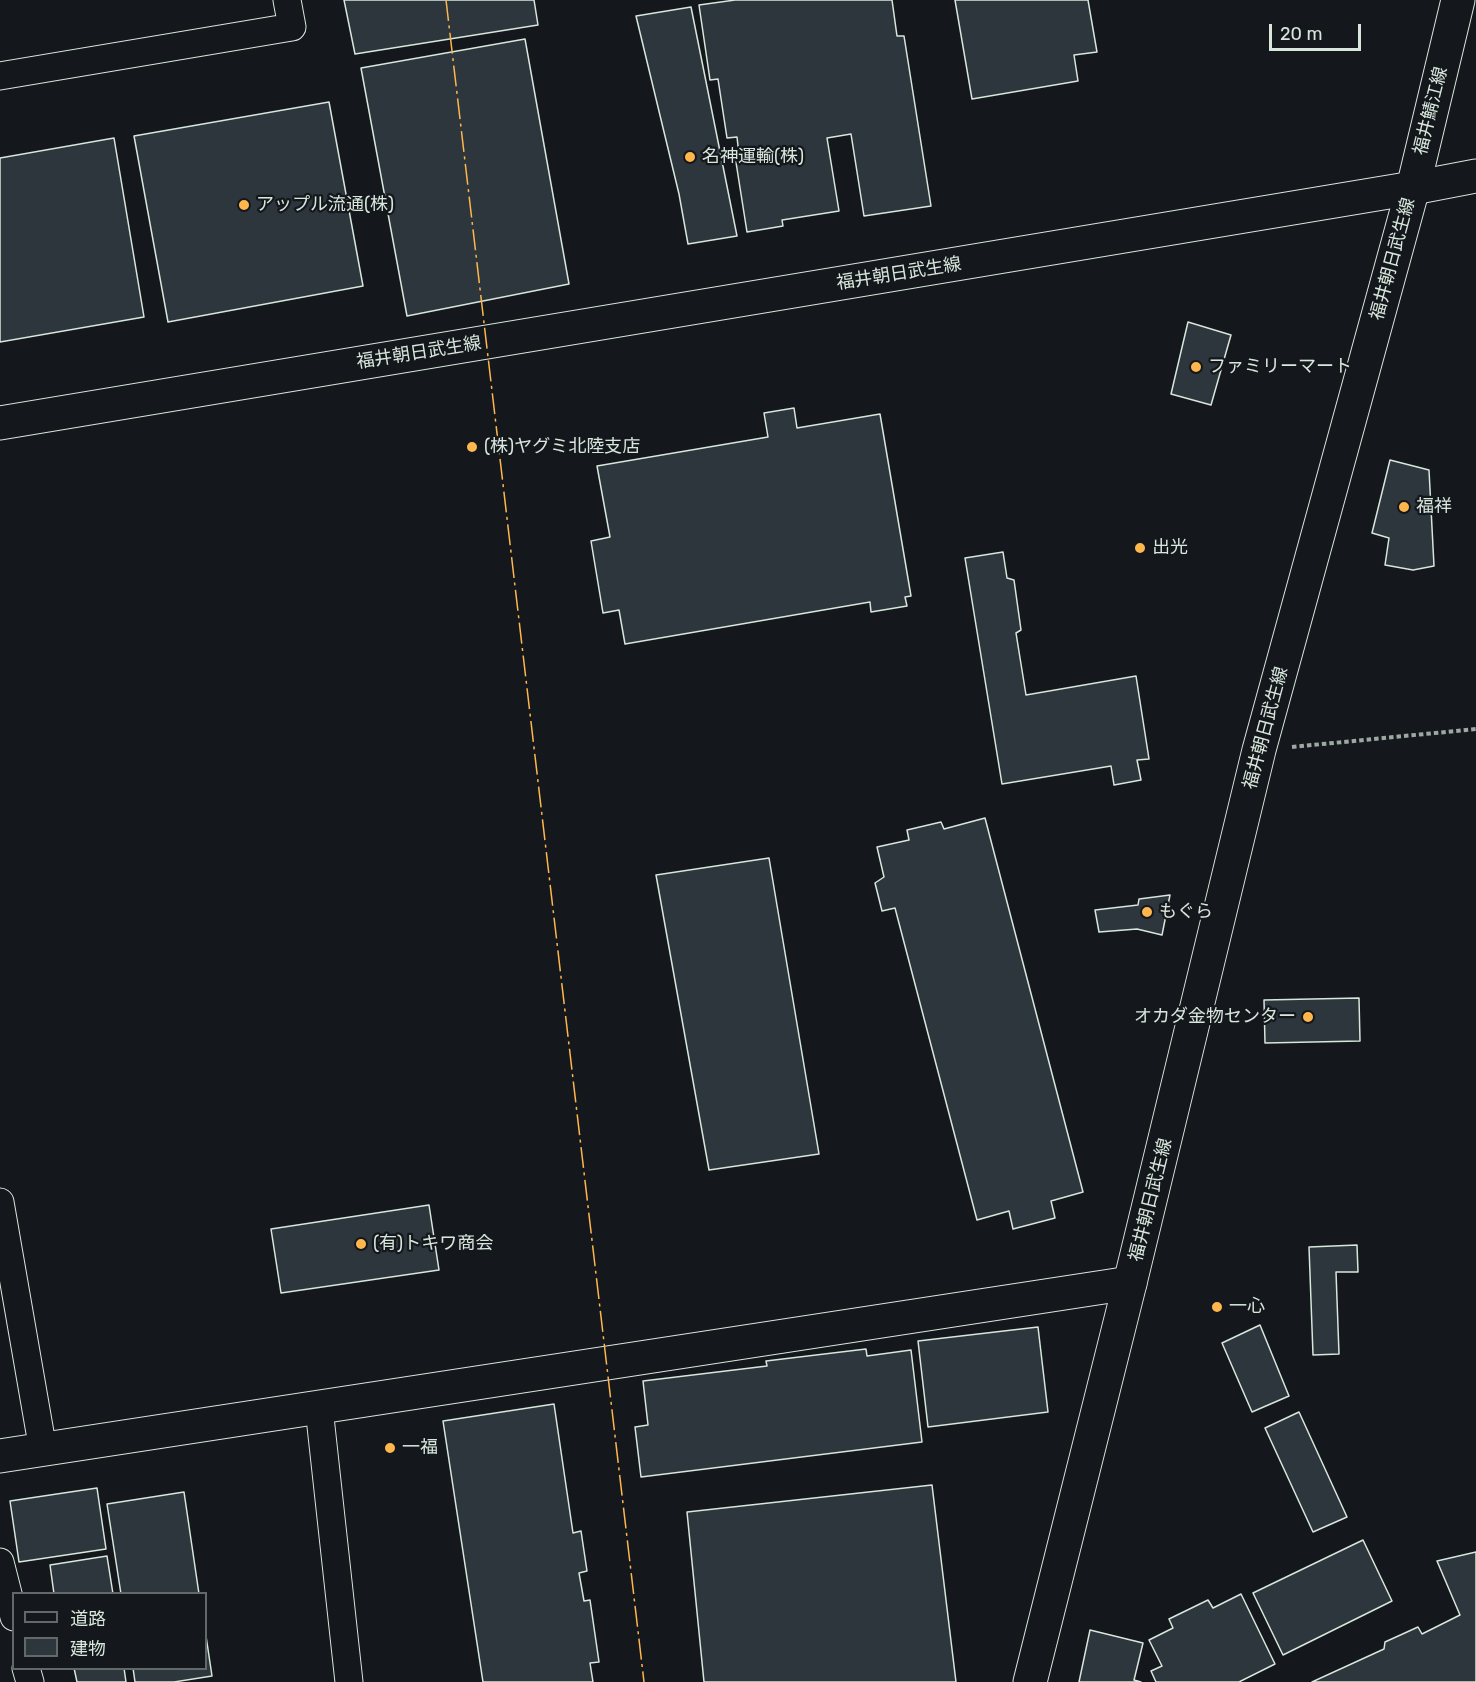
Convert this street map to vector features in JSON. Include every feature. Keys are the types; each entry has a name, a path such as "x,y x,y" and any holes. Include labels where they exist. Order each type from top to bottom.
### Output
{"main road":[{"name":"福井鯖江線","path":"1413,188 1458,0"},
{"path":"1413,188 1476,176"},
{"name":"福井朝日武生線","path":"0,423 1413,188 1260,750 1030,1682"},
{"path":"0,1456 1130,1283"}],"street":[{"path":"0,76 292,27 287,0"},
{"path":"0,1202 43,1450"},
{"path":"319,1408 350,1682"},
{"path":"0,1562 12,1609"}],"path":[{"path":"1260,750 1476,729"}],"building":[{"path":"344,0 534,0 538,25 355,54"},
{"path":"735,0 892,0 897,36 904,36 931,206 864,216 851,134 827,138 839,211 782,220 783,226 747,232 735,156 739,155 737,137 727,138 718,79 710,80 699,5"},
{"path":"955,0 1088,0 1097,52 1074,55 1078,81 972,99"},
{"path":"691,7 737,236 688,244 679,194 636,16"},
{"path":"525,39 569,284 407,316 361,68"},
{"path":"329,102 363,286 168,322 134,136"},
{"path":"114,138 144,317 0,342 0,158"},
{"path":"1188,322 1231,335 1211,405 1171,394"},
{"path":"794,408 797,428 880,414 911,596 905,597 907,606 871,612 870,602 625,644 619,610 603,613 591,541 610,537 597,466 768,437 764,413"},
{"path":"1390,460 1429,470 1434,566 1413,570 1385,565 1389,538 1372,533"},
{"path":"1003,552 1007,578 1014,580 1021,630 1016,633 1026,695 1136,676 1149,759 1137,760 1141,780 1114,785 1111,766 1002,784 965,558"},
{"path":"985,818 1083,1192 1051,1201 1055,1218 1013,1229 1009,1211 977,1220 895,908 882,911 875,883 884,877 877,847 909,840 907,830 941,822 944,829"},
{"path":"769,858 819,1154 709,1170 656,875"},
{"path":"1170,895 1162,935 1137,929 1099,932 1095,910 1138,905 1139,899"},
{"path":"1359,998 1360,1041 1265,1043 1264,1000"},
{"path":"429,1205 439,1270 281,1293 271,1229"},
{"path":"1357,1245 1358,1272 1336,1272 1339,1354 1313,1355 1309,1247"},
{"path":"1260,1325 1289,1396 1252,1412 1222,1343"},
{"path":"1038,1327 1048,1412 928,1427 918,1341"},
{"path":"866,1349 867,1356 911,1350 922,1442 641,1477 635,1427 648,1425 643,1381 767,1366 766,1361"},
{"path":"554,1404 573,1533 581,1531 587,1571 579,1573 584,1601 590,1600 599,1662 590,1663 593,1682 483,1682 443,1421"},
{"path":"1299,1412 1347,1517 1313,1532 1265,1428"},
{"path":"932,1485 956,1682 704,1682 687,1512"},
{"path":"97,1488 106,1549 19,1562 10,1501"},
{"path":"184,1492 199,1592 121,1592 107,1504"},
{"path":"1363,1540 1392,1601 1283,1655 1253,1593"},
{"path":"1476,1552 1476,1682 1312,1682 1384,1649 1385,1642 1418,1627 1422,1634 1460,1615 1437,1561"},
{"path":"107,1556 113,1592 54,1592 50,1565"},
{"path":"1241,1594 1275,1664 1239,1682 1156,1682 1151,1671 1162,1666 1149,1640 1173,1628 1169,1619 1208,1600 1213,1608"},
{"path":"1090,1630 1143,1643 1134,1680 1141,1682 1079,1682"},
{"path":"207,1643 212,1676 174,1682 135,1682 133,1670 207,1670"},
{"path":"74,1670 124,1670 126,1682 77,1682"}],"power":[{"path":"446,0 644,1682"}],"place":[{"name":"名神運輸(株)","path":"690,157"},
{"name":"アップル流通(株)","path":"244,205"},
{"name":"ファミリーマート","path":"1196,367"},
{"name":"(株)ヤグミ北陸支店","path":"472,447"},
{"name":"福祥","path":"1404,507"},
{"name":"出光","path":"1140,548"},
{"name":"もぐら","path":"1147,912"},
{"name":"オカダ金物センター","path":"1308,1017"},
{"name":"(有)トキワ商会","path":"361,1244"},
{"name":"一心","path":"1217,1307"},
{"name":"一福","path":"390,1448"}]}
